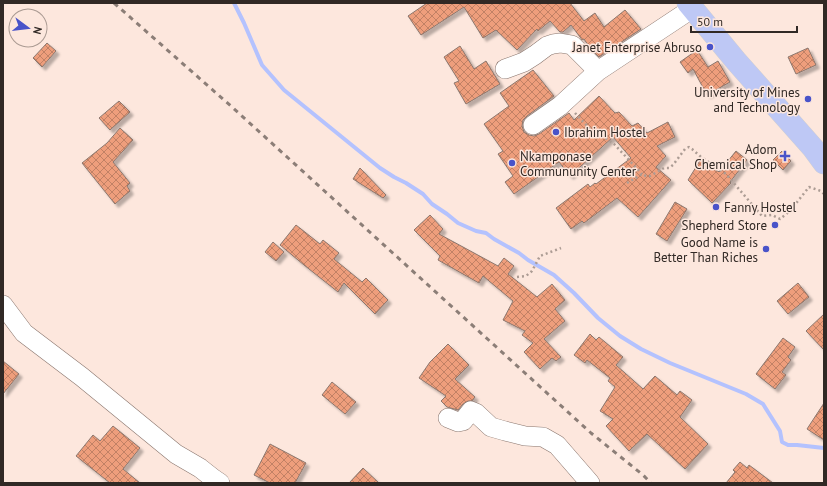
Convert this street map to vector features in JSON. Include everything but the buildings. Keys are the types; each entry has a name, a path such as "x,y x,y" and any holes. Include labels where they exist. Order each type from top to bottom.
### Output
{"main road":[{"path":"691,6 736,61 824,163"}],"street":[{"path":"533,125 564,102 598,71 691,6"},
{"path":"505,69 524,62 547,46 560,43 572,45 598,71"},
{"path":"3,305 24,333 76,372 176,454 200,468 220,483"},
{"path":"448,418 458,422 463,421 471,411 476,413 491,427 525,436 543,437 557,445 590,483"}],"path":[{"path":"564,102 589,128 614,144 642,174 646,176 650,176 664,168 669,168 685,149 689,147 700,157 726,174 762,216 772,215 780,219 790,211 809,187 824,194"},
{"path":"627,183 642,174"},
{"path":"517,277 526,276 532,271 540,256 561,248"}],"waterway":[{"path":"234,3 262,65 284,90 380,168 423,194 432,204 458,223 476,231 486,233 554,275 598,318 620,336 641,349 670,363 746,394 763,404 780,431 782,442 788,445 824,448"}],"railway":[{"path":"114,3 232,107 591,433 651,483"}],"place":[{"name":"Janet Enterprise Abruso","path":"710,47"},
{"name":"University of Mines and Technology","path":"808,99"},
{"name":"Ibrahim Hostel","path":"556,132"},
{"name":"Adom Chemical Shop","path":"785,156"},
{"name":"Nkamponase Commununity Center","path":"512,163"},
{"name":"Fanny Hostel","path":"716,207"},
{"name":"Shepherd Store","path":"775,225"},
{"name":"Good Name is Better Than Riches","path":"766,249"}]}
